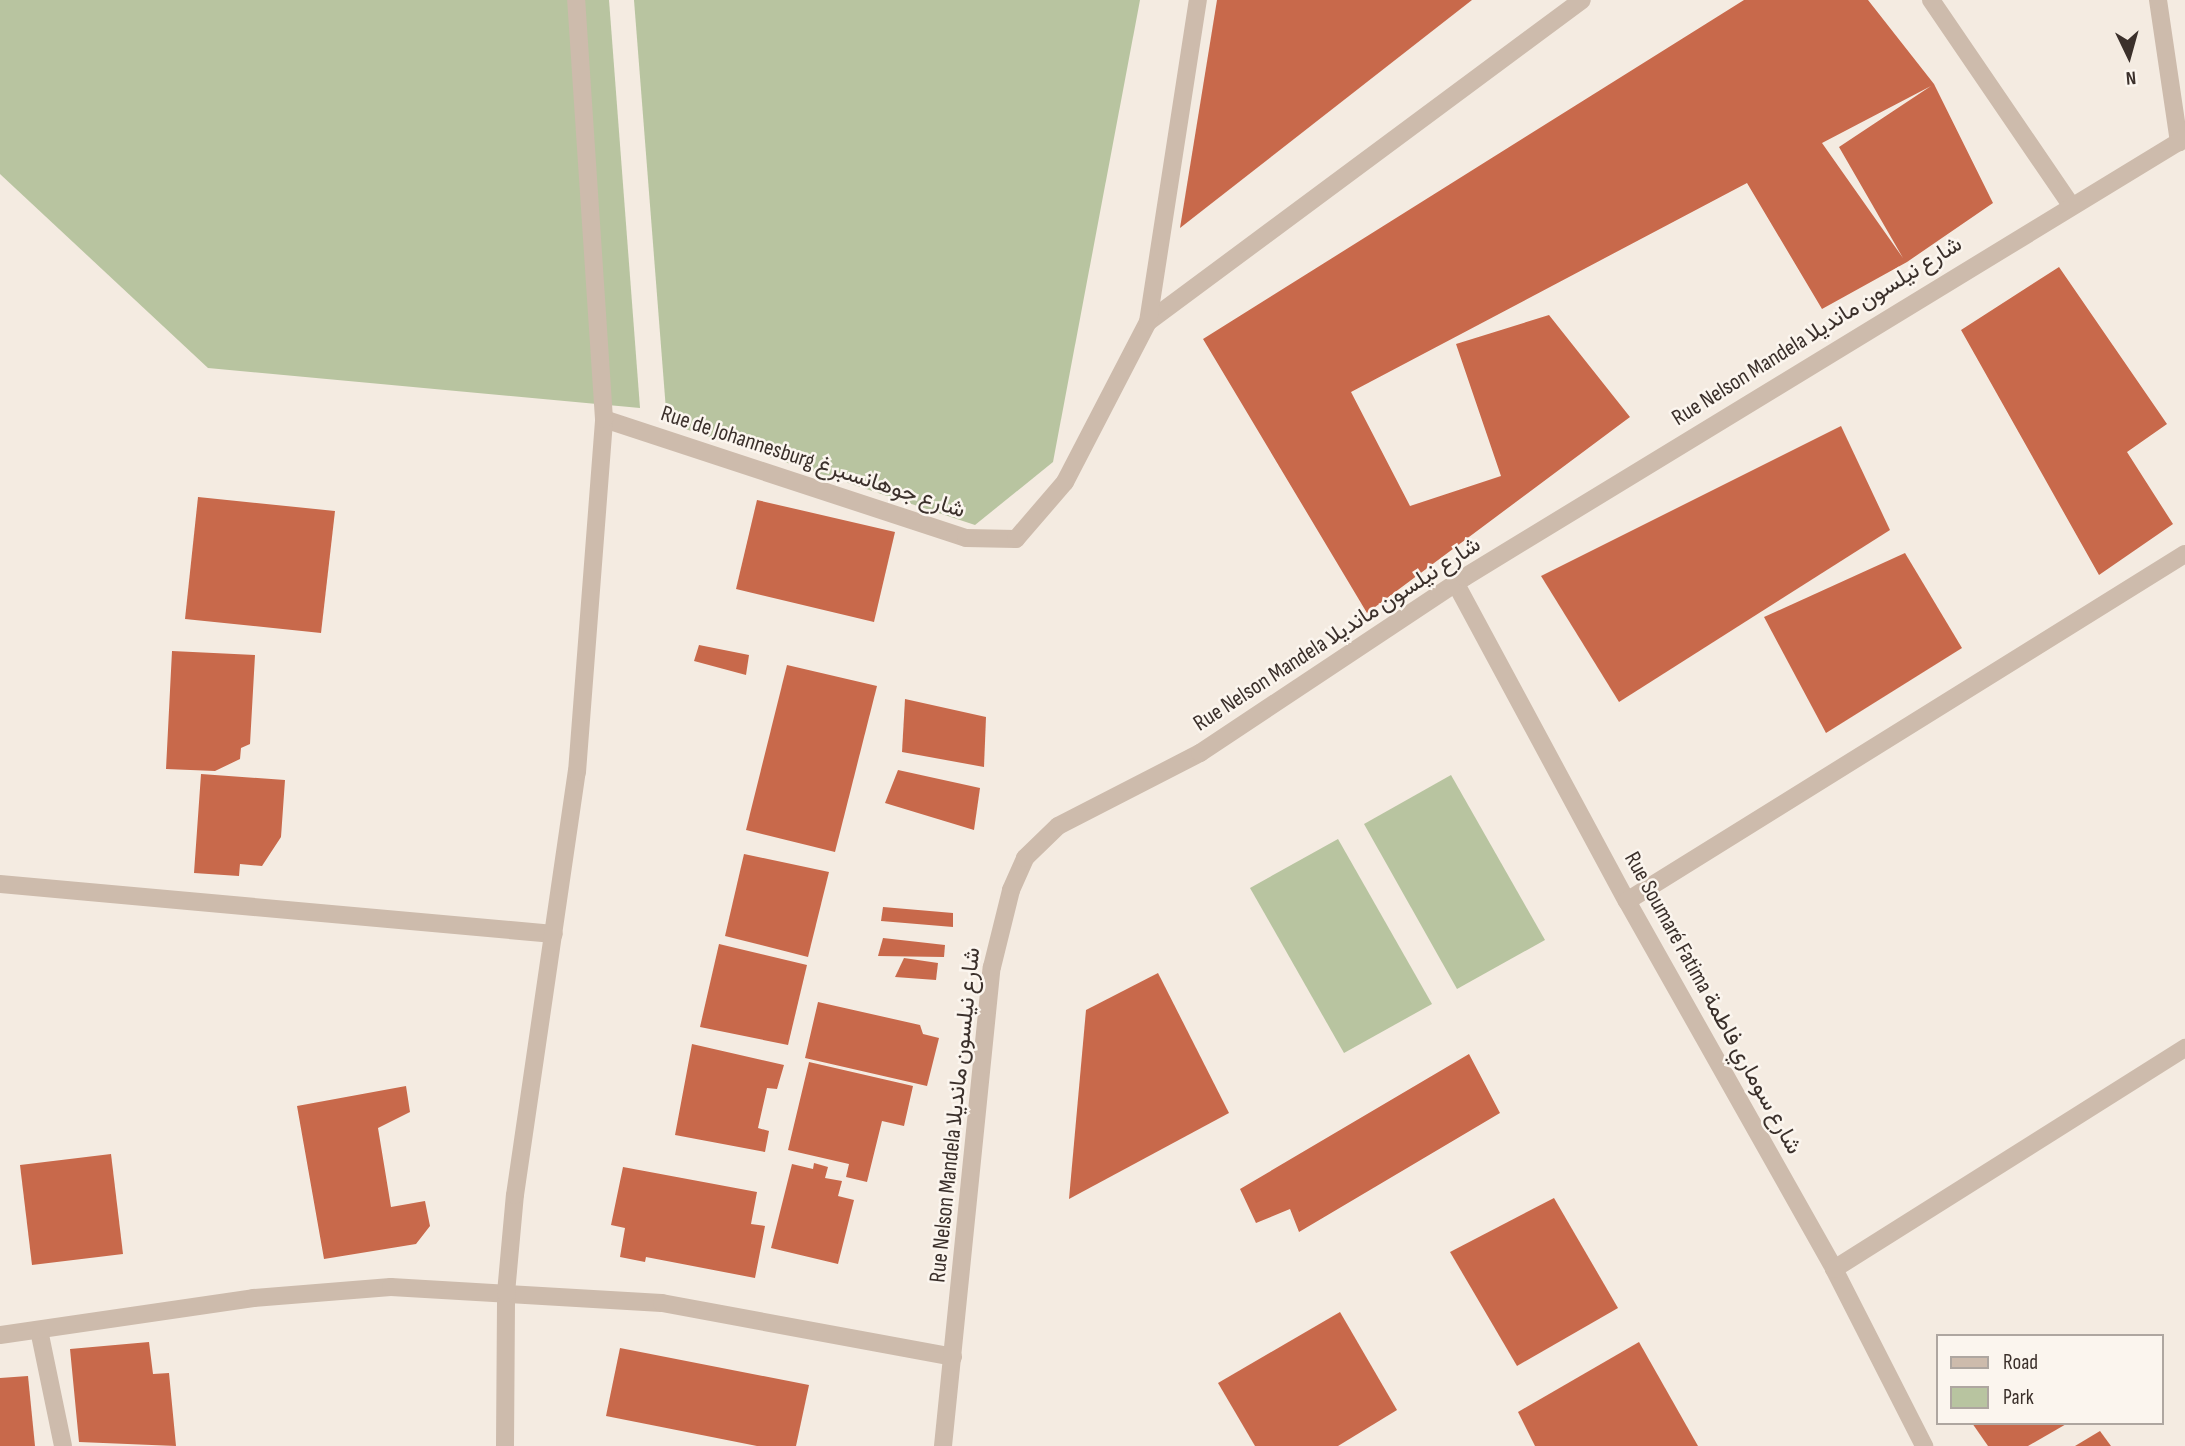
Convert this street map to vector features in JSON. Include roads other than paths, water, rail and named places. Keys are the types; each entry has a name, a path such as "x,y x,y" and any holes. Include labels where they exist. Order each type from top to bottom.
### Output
{"street":[{"path":"505,1446 506,1293 515,1195 577,772 604,419 576,0"},
{"name":"Rue de Johannesburg شارع جوهانسبرغ","path":"604,419 967,538 1016,539 1066,482 1148,322 1198,0"},
{"path":"1148,322 1582,0"},
{"path":"1931,0 2070,204"},
{"path":"2158,0 2182,140"},
{"name":"Rue Nelson Mandela شارع نيلسون مانديلا","path":"943,1446 992,967 1012,890 1025,858 1058,826 1200,753 1456,584 2070,204 2182,140"},
{"path":"1627,901 2185,554"},
{"name":"Rue Soumaré Fatima شارع سوماري فاطمة","path":"1456,584 1627,901 1834,1269 1924,1446"},
{"path":"0,884 554,934"},
{"path":"1834,1269 2185,1048"},
{"path":"0,1335 253,1298 390,1287 662,1303 953,1357"},
{"path":"38,1329 64,1446"}]}
